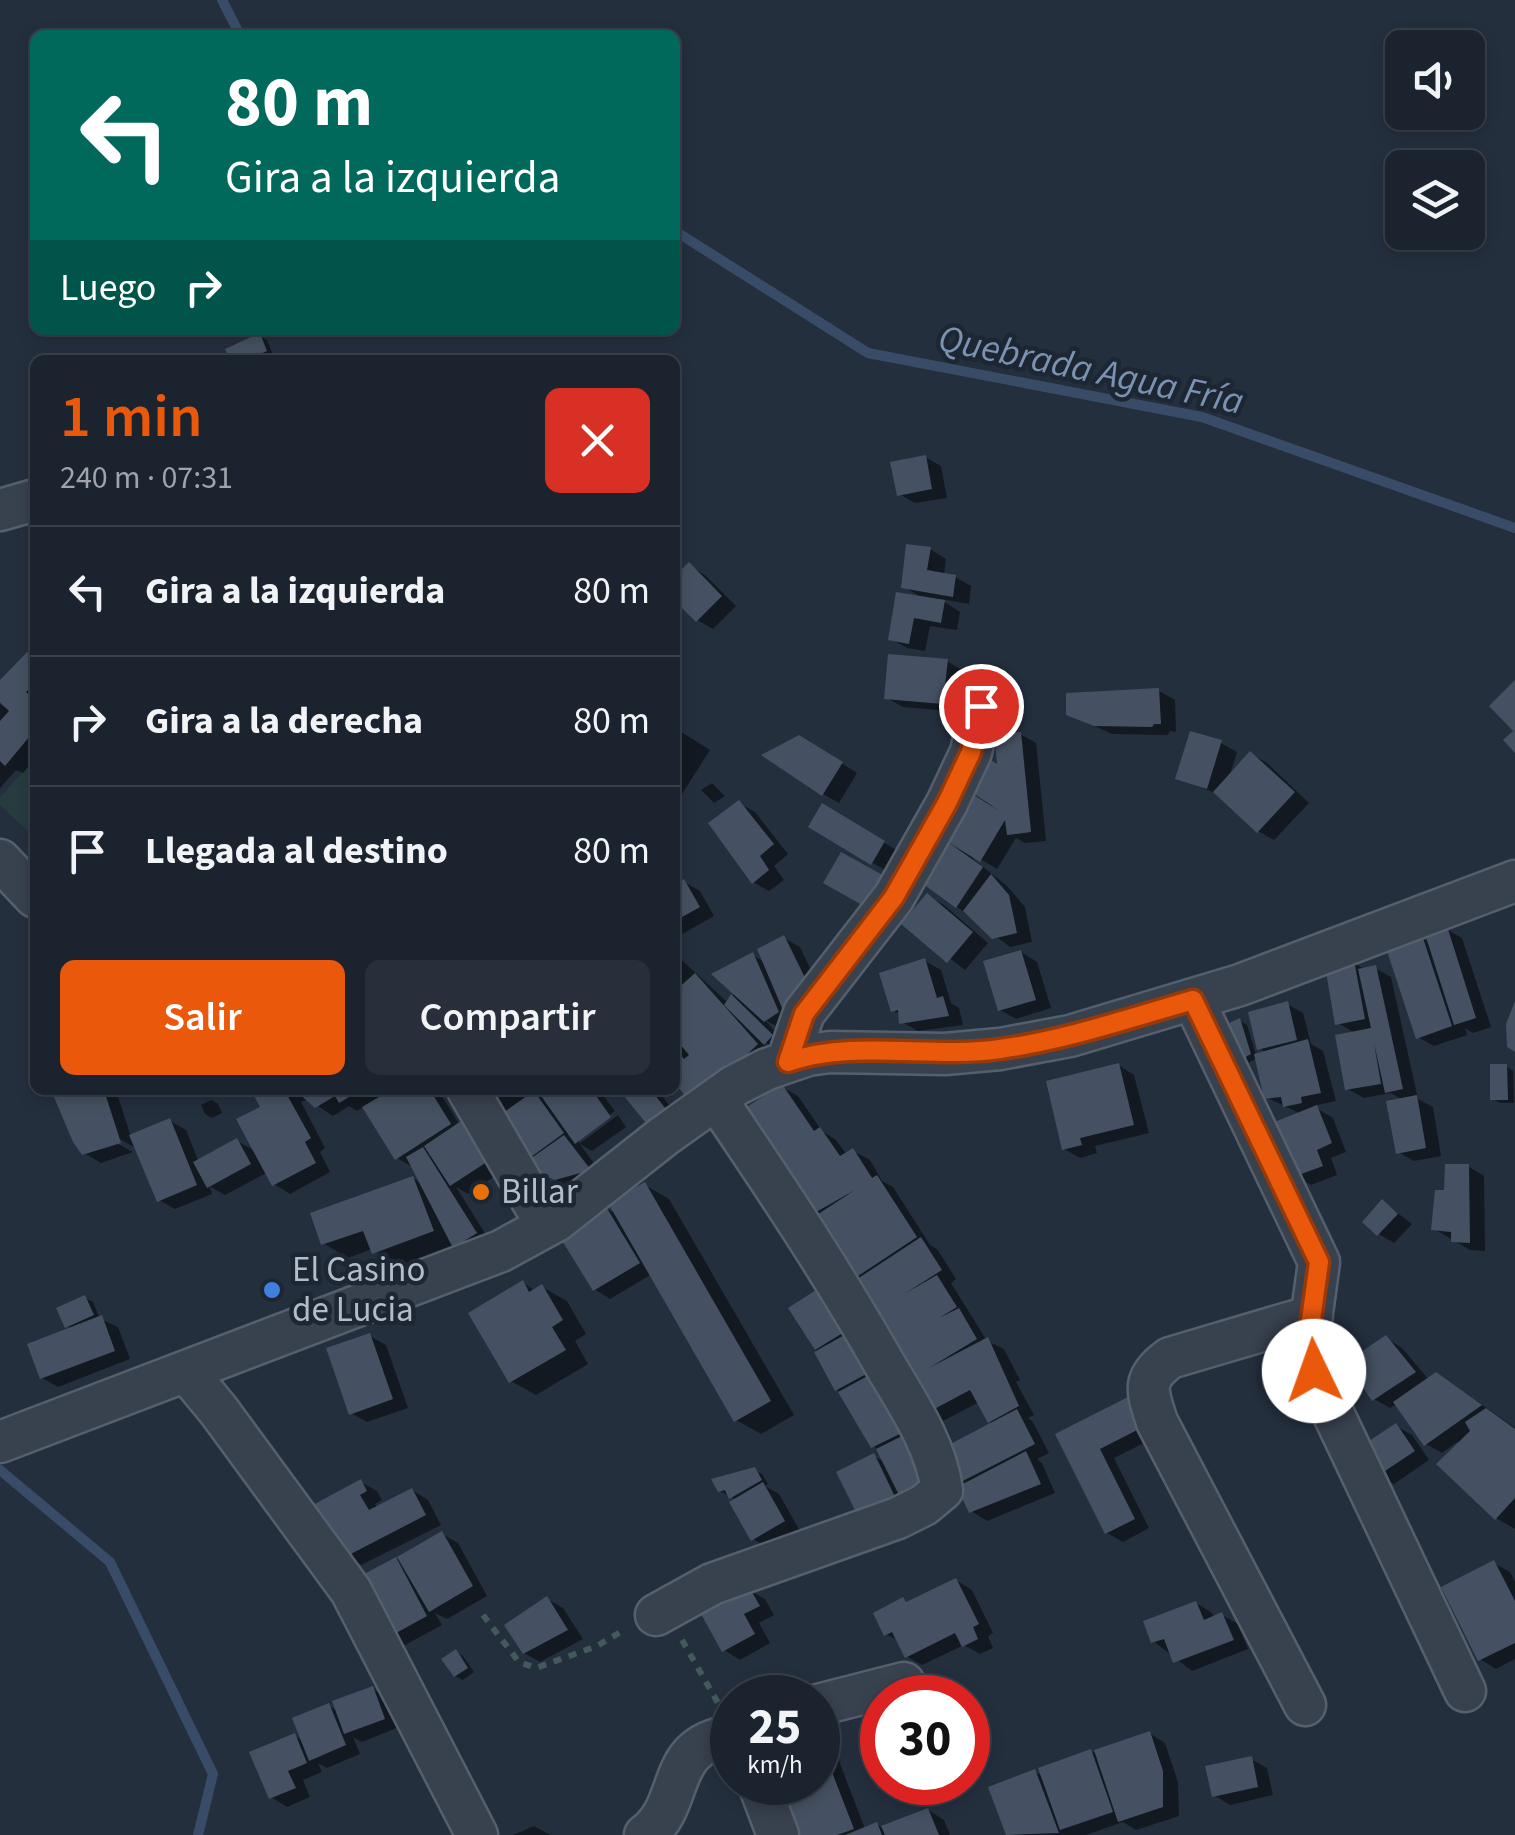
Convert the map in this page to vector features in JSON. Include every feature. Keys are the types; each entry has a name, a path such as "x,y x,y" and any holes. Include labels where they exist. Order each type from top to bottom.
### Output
{"street":[{"path":"0,510 30,501"},
{"path":"788,1062 804,1014 894,897 947,803 971,752 981,706"},
{"path":"0,860 30,892"},
{"path":"2,1438 501,1251 547,1226 716,1099 766,1068 830,1052 945,1054 1070,1036 1240,985 1515,881"},
{"path":"1193,1000 1319,1262 1308,1342 1314,1371 1465,1690"},
{"path":"471,1095 547,1226"},
{"path":"656,1616 712,1584 898,1518 924,1506 942,1490 939,1468 916,1419 832,1272 716,1099"},
{"path":"1305,1704 1157,1422 1146,1389 1154,1369 1170,1358 1312,1316"},
{"path":"186,1371 220,1411 352,1591 477,1835"},
{"path":"645,1835 658,1821 685,1758 710,1739"},
{"path":"767,1805 778,1835"}],"path":[{"path":"483,1615 519,1662 536,1668 598,1646 656,1616 674,1625 710,1690"}],"green space":[{"path":"30,764 30,833 0,805 0,797"}],"building":[{"path":"261,335 267,351 258,355 228,355 225,349"},
{"path":"926,455 932,489 897,496 890,462"},
{"path":"906,544 931,547 927,570 956,575 953,597 901,588"},
{"path":"689,562 722,596 696,622 680,606 680,571"},
{"path":"896,592 945,600 941,623 914,618 909,644 888,640"},
{"path":"30,649 30,688 26,692 30,696 30,736 5,766 0,761 0,721 9,711 0,702 0,680"},
{"path":"888,654 948,659 943,704 884,699"},
{"path":"1515,680 1515,753 1503,740 1513,731 1489,706"},
{"path":"1159,688 1161,724 1152,727 1094,726 1066,715 1066,693"},
{"path":"1190,731 1222,740 1207,789 1175,779"},
{"path":"1021,732 1031,832 1007,835 1005,820 980,862 948,842 983,867 956,908 919,881 964,789 998,810 963,786 983,755 997,764 994,734"},
{"path":"799,735 843,762 822,796 761,755"},
{"path":"1250,751 1295,792 1257,833 1213,792"},
{"path":"739,800 774,844 760,856 769,870 752,884 708,823"},
{"path":"822,803 885,841 871,865 808,827"},
{"path":"841,852 888,878 871,910 823,883"},
{"path":"991,874 1009,895 1017,933 992,939 963,911"},
{"path":"684,879 700,907 680,918 680,881"},
{"path":"927,893 973,932 947,963 901,924"},
{"path":"1447,926 1476,1018 1454,1025 1425,934"},
{"path":"784,935 812,992 782,1008 757,949"},
{"path":"1422,935 1452,1026 1416,1039 1386,948"},
{"path":"1021,950 1036,1000 998,1011 983,961"},
{"path":"753,952 779,1012 764,1022 711,974"},
{"path":"925,958 937,998 943,996 949,1016 899,1024 898,1010 891,1012 879,973"},
{"path":"1354,960 1365,1019 1335,1025 1325,966"},
{"path":"1376,965 1403,1089 1385,1093 1374,1043 1381,1084 1345,1090 1335,1035 1371,1028 1358,969"},
{"path":"695,973 758,1044 732,1069 727,1064 708,1079 712,1084 690,1102 680,1089 680,1054 684,1059 689,1055 680,1044 680,986"},
{"path":"731,994 773,1035 764,1045 724,1005"},
{"path":"1288,1001 1297,1040 1257,1050 1248,1012"},
{"path":"1515,1001 1515,1052 1507,1047 1506,1024"},
{"path":"1240,1018 1251,1054 1235,1063 1216,1029"},
{"path":"1308,1039 1321,1093 1301,1097 1302,1103 1283,1107 1281,1097 1264,1099 1254,1054"},
{"path":"1119,1063 1134,1125 1080,1138 1082,1145 1062,1150 1046,1081"},
{"path":"1490,1064 1507,1064 1508,1100 1490,1100"},
{"path":"782,1084 814,1131 820,1127 840,1156 853,1148 872,1178 877,1175 917,1237 849,1282 809,1220 855,1190 809,1216 741,1111"},
{"path":"53,1095 106,1095 121,1143 82,1155"},
{"path":"254,1095 287,1095 311,1138 305,1142 316,1163 272,1186 236,1119 260,1107"},
{"path":"301,1095 353,1095 339,1103 335,1096 315,1108"},
{"path":"382,1095 433,1095 451,1124 395,1160 362,1107"},
{"path":"528,1095 537,1095 564,1133 520,1165 490,1122"},
{"path":"540,1095 596,1095 611,1117 575,1144"},
{"path":"623,1095 655,1095 669,1113 650,1128"},
{"path":"1417,1095 1426,1148 1396,1154 1386,1101"},
{"path":"1317,1105 1332,1143 1317,1150 1323,1166 1293,1177 1272,1123"},
{"path":"467,1117 493,1158 450,1186 424,1146"},
{"path":"170,1118 197,1185 157,1202 129,1135"},
{"path":"564,1135 591,1170 555,1180 520,1166"},
{"path":"237,1138 251,1164 207,1188 193,1162"},
{"path":"423,1147 477,1233 453,1248 406,1157"},
{"path":"1445,1164 1469,1164 1470,1243 1451,1242 1451,1232 1431,1230 1435,1190 1444,1190"},
{"path":"413,1176 434,1231 372,1254 363,1231 321,1245 310,1213"},
{"path":"645,1182 771,1401 734,1422 608,1203"},
{"path":"1382,1199 1398,1214 1377,1236 1362,1222"},
{"path":"605,1205 640,1263 593,1291 558,1234"},
{"path":"921,1237 942,1270 904,1294 937,1275 957,1307 939,1318 959,1308 977,1339 929,1368 988,1337 1019,1406 988,1423 970,1390 925,1414 848,1285"},
{"path":"523,1280 529,1292 542,1284 563,1320 552,1327 566,1350 509,1383 468,1313"},
{"path":"827,1283 854,1326 815,1350 788,1308"},
{"path":"85,1295 94,1315 65,1328 56,1308"},
{"path":"102,1315 115,1351 40,1379 27,1344"},
{"path":"857,1328 879,1367 835,1391 814,1352"},
{"path":"370,1333 393,1399 349,1415 326,1348"},
{"path":"1386,1335 1416,1372 1372,1401 1346,1362"},
{"path":"875,1372 908,1430 871,1448 838,1392"},
{"path":"1436,1372 1482,1405 1424,1446 1393,1402"},
{"path":"1130,1396 1145,1426 1100,1449 1135,1519 1105,1534 1055,1434"},
{"path":"1486,1408 1515,1429 1515,1498 1495,1520 1436,1464 1470,1431 1465,1422"},
{"path":"1017,1409 1035,1444 957,1484 939,1450"},
{"path":"1396,1423 1415,1451 1376,1477 1357,1449"},
{"path":"910,1432 936,1484 902,1501 876,1449"},
{"path":"1026,1451 1041,1484 969,1513 957,1487"},
{"path":"874,1453 897,1501 860,1520 836,1472"},
{"path":"755,1467 762,1480 729,1499 725,1490 718,1492 711,1479"},
{"path":"361,1479 367,1491 360,1495 369,1510 412,1488 426,1515 343,1558 311,1506"},
{"path":"763,1482 785,1521 751,1541 729,1502"},
{"path":"442,1531 473,1586 429,1612 397,1557"},
{"path":"396,1557 427,1616 387,1638 355,1579"},
{"path":"1494,1560 1515,1601 1515,1643 1478,1661 1441,1587"},
{"path":"956,1578 979,1624 973,1627 978,1639 962,1647 955,1633 905,1658 892,1632 884,1636 873,1613 903,1597 906,1602"},
{"path":"749,1587 760,1606 744,1614 755,1634 722,1652 701,1614"},
{"path":"547,1596 568,1630 523,1654 504,1625"},
{"path":"1196,1601 1204,1620 1222,1612 1234,1640 1173,1663 1164,1639 1151,1643 1143,1621"},
{"path":"456,1649 468,1668 454,1677 441,1659"},
{"path":"373,1686 385,1719 344,1734 332,1701"},
{"path":"329,1703 346,1745 309,1761 292,1718"},
{"path":"1150,1731 1163,1771 1163,1807 1118,1822 1094,1750"},
{"path":"295,1733 307,1763 288,1771 296,1788 269,1799 249,1752"},
{"path":"1091,1749 1113,1812 1060,1830 1038,1768"},
{"path":"1252,1756 1258,1787 1212,1797 1205,1766"},
{"path":"1035,1769 1059,1833 1006,1835 990,1786"},
{"path":"840,1793 854,1829 837,1835 790,1835 783,1805 840,1805"},
{"path":"928,1808 939,1835 885,1835 881,1826"},
{"path":"877,1822 882,1835 845,1835"}],"waterway":[{"name":"Quebrada Agua Fría","path":"222,0 237,30"},
{"name":"Quebrada Agua Fría","path":"680,234 868,353 1202,417 1515,528"},
{"path":"0,1470 110,1562 213,1774 198,1835"}],"place":[{"name":"Billar","path":"481,1192"},
{"name":"El Casino de Lucia","path":"272,1290"}],"route":[{"path":"981,706 971,752 947,803 894,897 804,1014 788,1062 830,1052 945,1054 1000,1049 1070,1036 1193,1000 1319,1262 1308,1342 1314,1371"}]}
